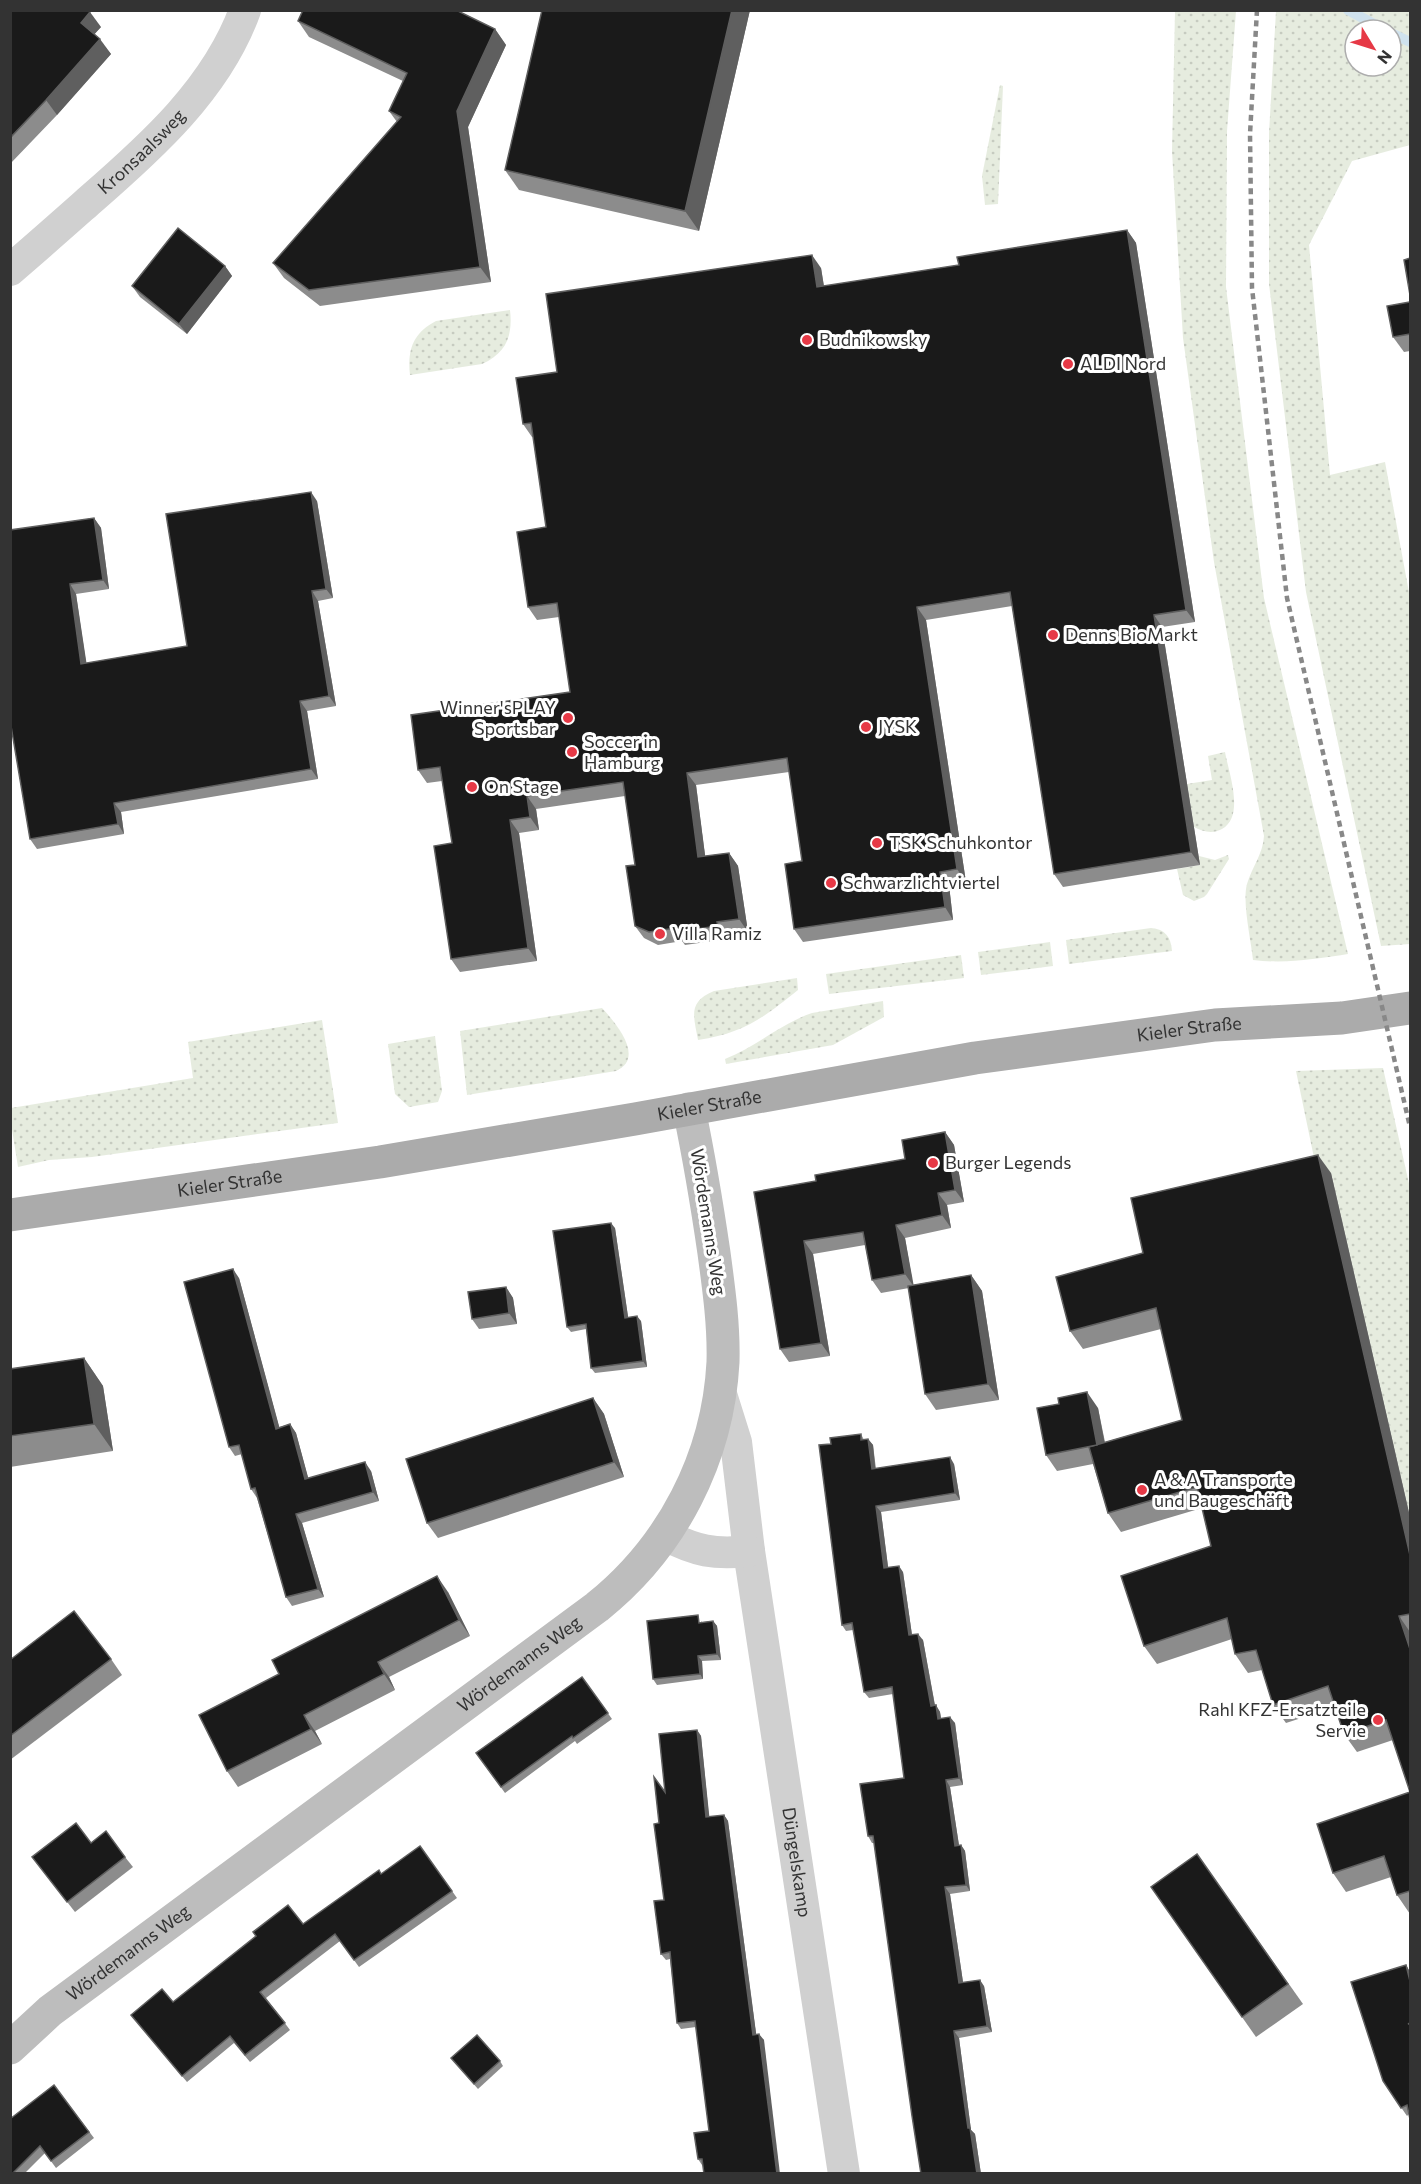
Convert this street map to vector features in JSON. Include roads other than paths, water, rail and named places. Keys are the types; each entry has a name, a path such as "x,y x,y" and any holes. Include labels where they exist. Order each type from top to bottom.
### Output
{"main road":[{"name":"Kieler Straße","path":"10,1215 380,1162 975,1058 1215,1025 1342,1018 1410,1008"}],"street":[{"name":"Kronsaalsweg","path":"10,270 134,162 191,102 214,72 245,10"},
{"name":"Wördemanns Weg","path":"10,2048 51,2011 597,1607 633,1575 665,1535 690,1492 702,1461 716,1414 723,1363 722,1318 706,1202 689,1109"},
{"name":"Düngelskamp","path":"720,1391 736,1442 749,1551 844,2174"},
{"path":"665,1535 705,1552 727,1554 749,1551"}],"waterway":[{"path":"1348,10 1363,18"},
{"path":"1403,39 1410,42"}],"railway":[{"path":"1257,10 1250,134 1252,288 1287,598 1410,1127"}],"place":[{"name":"Budnikowsky","path":"807,340"},
{"name":"ALDI Nord","path":"1068,364"},
{"name":"Denns BioMarkt","path":"1053,635"},
{"name":"Winner'sPLAY Sportsbar","path":"568,718"},
{"name":"JYSK","path":"866,727"},
{"name":"Soccer in Hamburg","path":"572,752"},
{"name":"On Stage","path":"472,787"},
{"name":"TSK Schuhkontor","path":"877,843"},
{"name":"Schwarzlichtviertel","path":"831,883"},
{"name":"Villa Ramiz","path":"660,934"},
{"name":"Burger Legends","path":"933,1163"},
{"name":"A & A Transporte und Baugeschäft","path":"1142,1490"},
{"name":"Rahl KFZ-Ersatzteile Servie","path":"1378,1720"}]}
